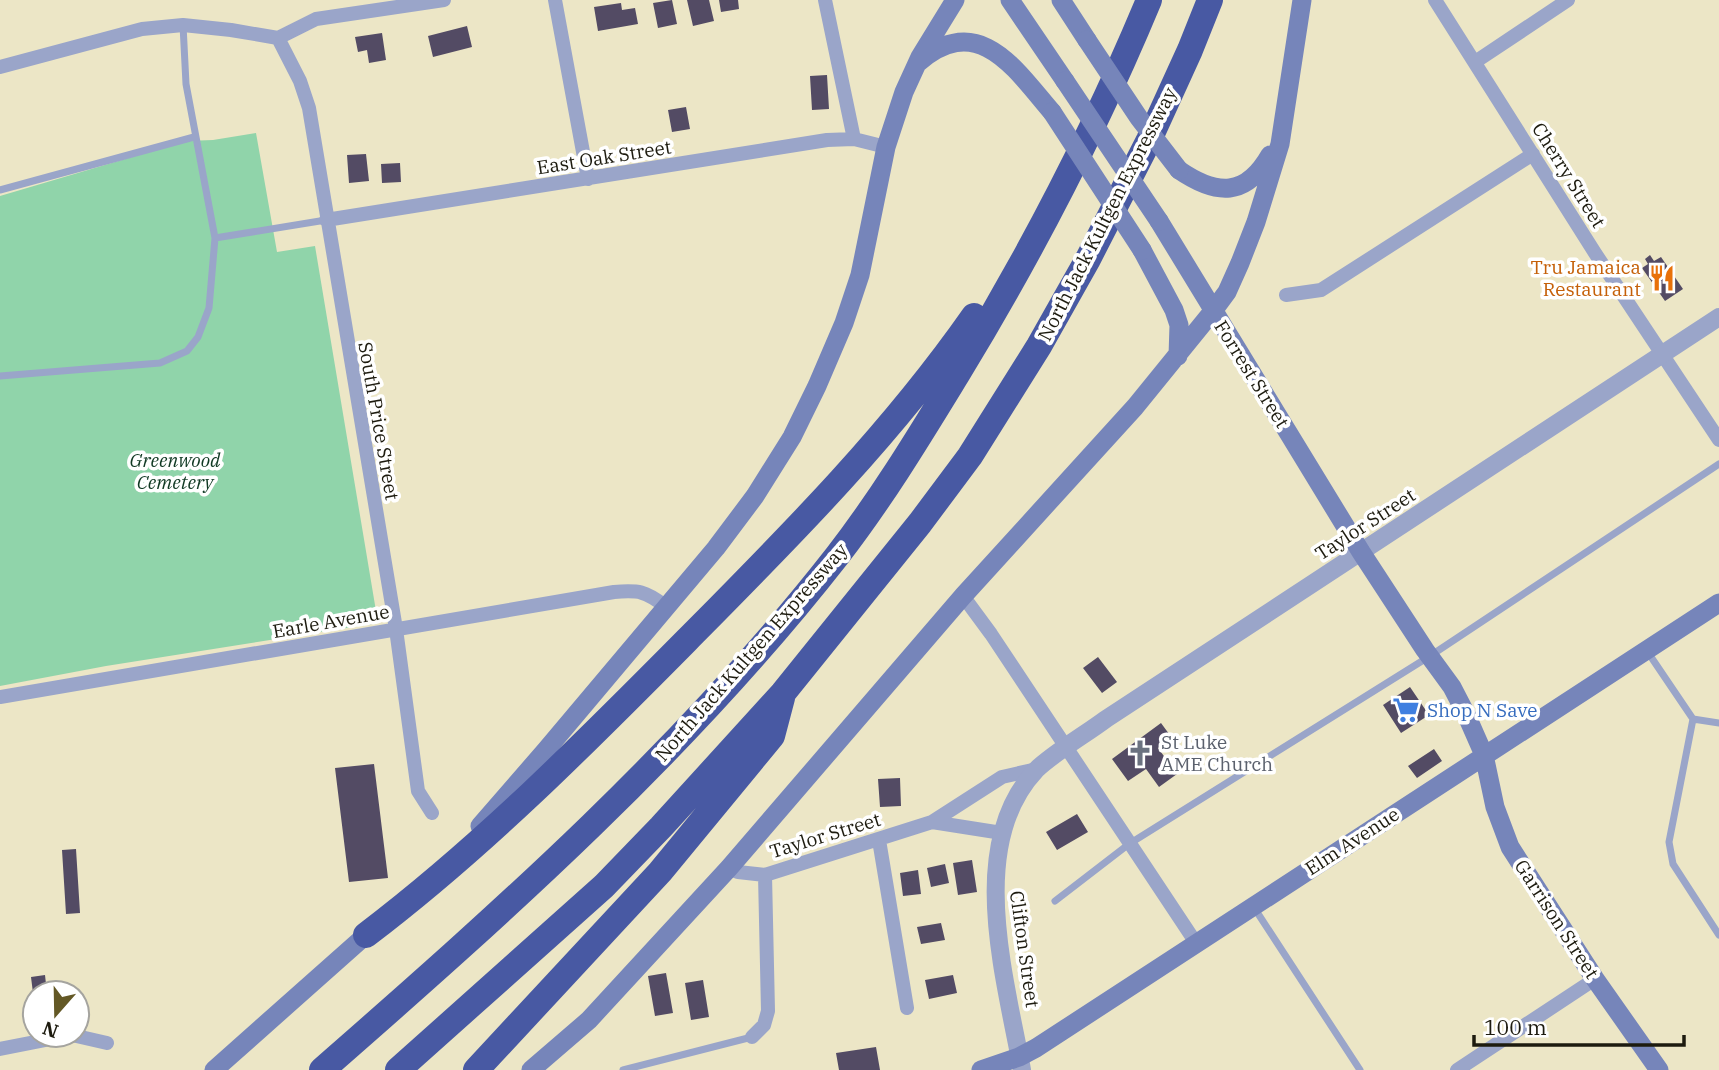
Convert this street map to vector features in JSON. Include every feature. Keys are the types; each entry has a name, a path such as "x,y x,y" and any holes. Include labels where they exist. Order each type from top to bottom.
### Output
{"highway":[{"name":"North Jack Kultgen Expressway","path":"322,1070 496,917 594,824 691,725 838,554 885,489 1020,269 1060,195 1149,0"},
{"name":"North Jack Kultgen Expressway","path":"398,1070 604,886 783,693 903,545 970,456 1039,346 1088,259 1149,140 1210,0"},
{"path":"1175,83 1221,0"},
{"path":"366,935 408,903 498,825 638,689 833,492 907,406 968,326 1060,195"},
{"path":"476,1070 660,872 772,736 783,693"}],"main road":[{"path":"214,1070 458,849 502,802 716,548 755,496 792,437 844,323 860,275 886,147 904,92 939,23 955,0"},
{"name":"Forrest Street","path":"1010,0 1159,221 1361,552 1452,687 1484,755"},
{"path":"1061,0 1139,118 1180,170 1198,183 1213,189 1229,189 1247,183 1261,172 1282,134"},
{"path":"536,1069 589,1020 729,868 963,596 1135,407 1227,292 1256,222 1282,134 1302,0"},
{"path":"917,63 930,52 952,44 980,44 995,50 1012,65 1052,112 1142,250 1174,310 1178,326 1178,356"},
{"name":"Elm Avenue","path":"981,1070 1021,1064 1253,905 1719,603"},
{"name":"Garrison Street","path":"1484,755 1495,807 1510,847 1595,979 1659,1070"}],"street":[{"path":"0,67 142,29 183,25 278,38 316,19 444,0"},
{"path":"555,0 588,179"},
{"path":"825,0 854,139"},
{"name":"Cherry Street","path":"1435,0 1719,440"},
{"path":"1475,62 1568,0"},
{"name":"South Price Street","path":"278,38 300,81 309,108 396,629 418,791 432,813"},
{"name":"East Oak Street","path":"326,220 827,140 854,139 886,147"},
{"path":"1286,295 1321,290 1533,154"},
{"name":"Taylor Street","path":"729,868 738,872 765,875 878,840 932,822 1002,778 1037,769 1106,719 1719,317"},
{"name":"Earle Avenue","path":"0,697 614,592 636,590 648,593 665,606"},
{"path":"963,596 1196,943"},
{"name":"Taylor Street","path":"932,822 1002,833 1012,809 1037,769"},
{"name":"Clifton Street","path":"1002,833 996,866 995,899 1021,1064"},
{"path":"878,840 907,1008"},
{"path":"752,1037 764,1025 768,1011 765,875"},
{"path":"1457,1070 1595,979"},
{"path":"91,1039 107,1043"},
{"path":"0,1049 21,1045"}],"lane":[{"path":"0,376 160,363 187,351 198,337 209,308 215,238 186,84 183,25"},
{"path":"0,190 194,137"},
{"path":"215,238 326,220"},
{"path":"1055,901 1129,844 1430,656 1719,464"},
{"path":"1646,650 1693,719 1669,842 1670,853 1673,864 1719,936"},
{"path":"1693,719 1719,723"},
{"path":"1253,905 1360,1070"},
{"path":"622,1070 752,1037"}],"green space":[{"name":"Greenwood Cemetery","path":"256,133 277,252 315,246 378,623 106,666 0,686 0,196 186,141"}],"building":[{"path":"672,0 677,24 658,28 653,3"},
{"path":"687,0 709,0 714,21 693,26"},
{"path":"719,0 738,0 739,9 721,12"},
{"path":"621,3 622,10 635,8 638,24 598,31 594,7"},
{"path":"467,26 472,47 433,57 428,36"},
{"path":"382,33 386,60 369,63 367,50 358,52 355,37"},
{"path":"827,75 829,109 812,110 810,76"},
{"path":"686,107 690,129 672,132 668,110"},
{"path":"366,154 369,181 349,183 347,155"},
{"path":"400,163 401,182 382,183 381,164"},
{"name":"Tru Jamaica Restaurant","path":"1650,255 1654,261 1661,257 1683,289 1665,301 1642,268 1648,264 1645,259"},
{"path":"1098,657 1117,682 1102,693 1083,668"},
{"name":"Shop N Save","path":"1410,687 1429,715 1401,733 1383,705"},
{"name":"St Luke AME Church","path":"1161,723 1172,738 1158,748 1177,774 1159,787 1146,769 1128,781 1112,759"},
{"path":"1434,749 1442,761 1417,778 1408,766"},
{"path":"374,764 388,878 349,882 335,768"},
{"path":"900,778 901,806 880,807 878,779"},
{"path":"1077,814 1088,832 1057,850 1046,832"},
{"path":"76,849 80,913 66,914 62,850"},
{"path":"972,860 977,892 958,895 953,863"},
{"path":"945,864 949,883 931,887 927,868"},
{"path":"918,870 921,894 903,896 900,873"},
{"path":"941,923 945,940 921,944 917,927"},
{"path":"666,973 673,1013 655,1016 648,976"},
{"path":"45,975 45,979 31,979"},
{"path":"953,975 957,993 929,999 925,980"},
{"path":"703,980 709,1017 691,1020 685,983"},
{"path":"876,1047 880,1070 839,1070 836,1053"}],"place":[{"name":"Tru Jamaica Restaurant","path":"1662,278"},
{"name":"Shop N Save","path":"1406,710"},
{"name":"St Luke AME Church","path":"1140,753"}]}
